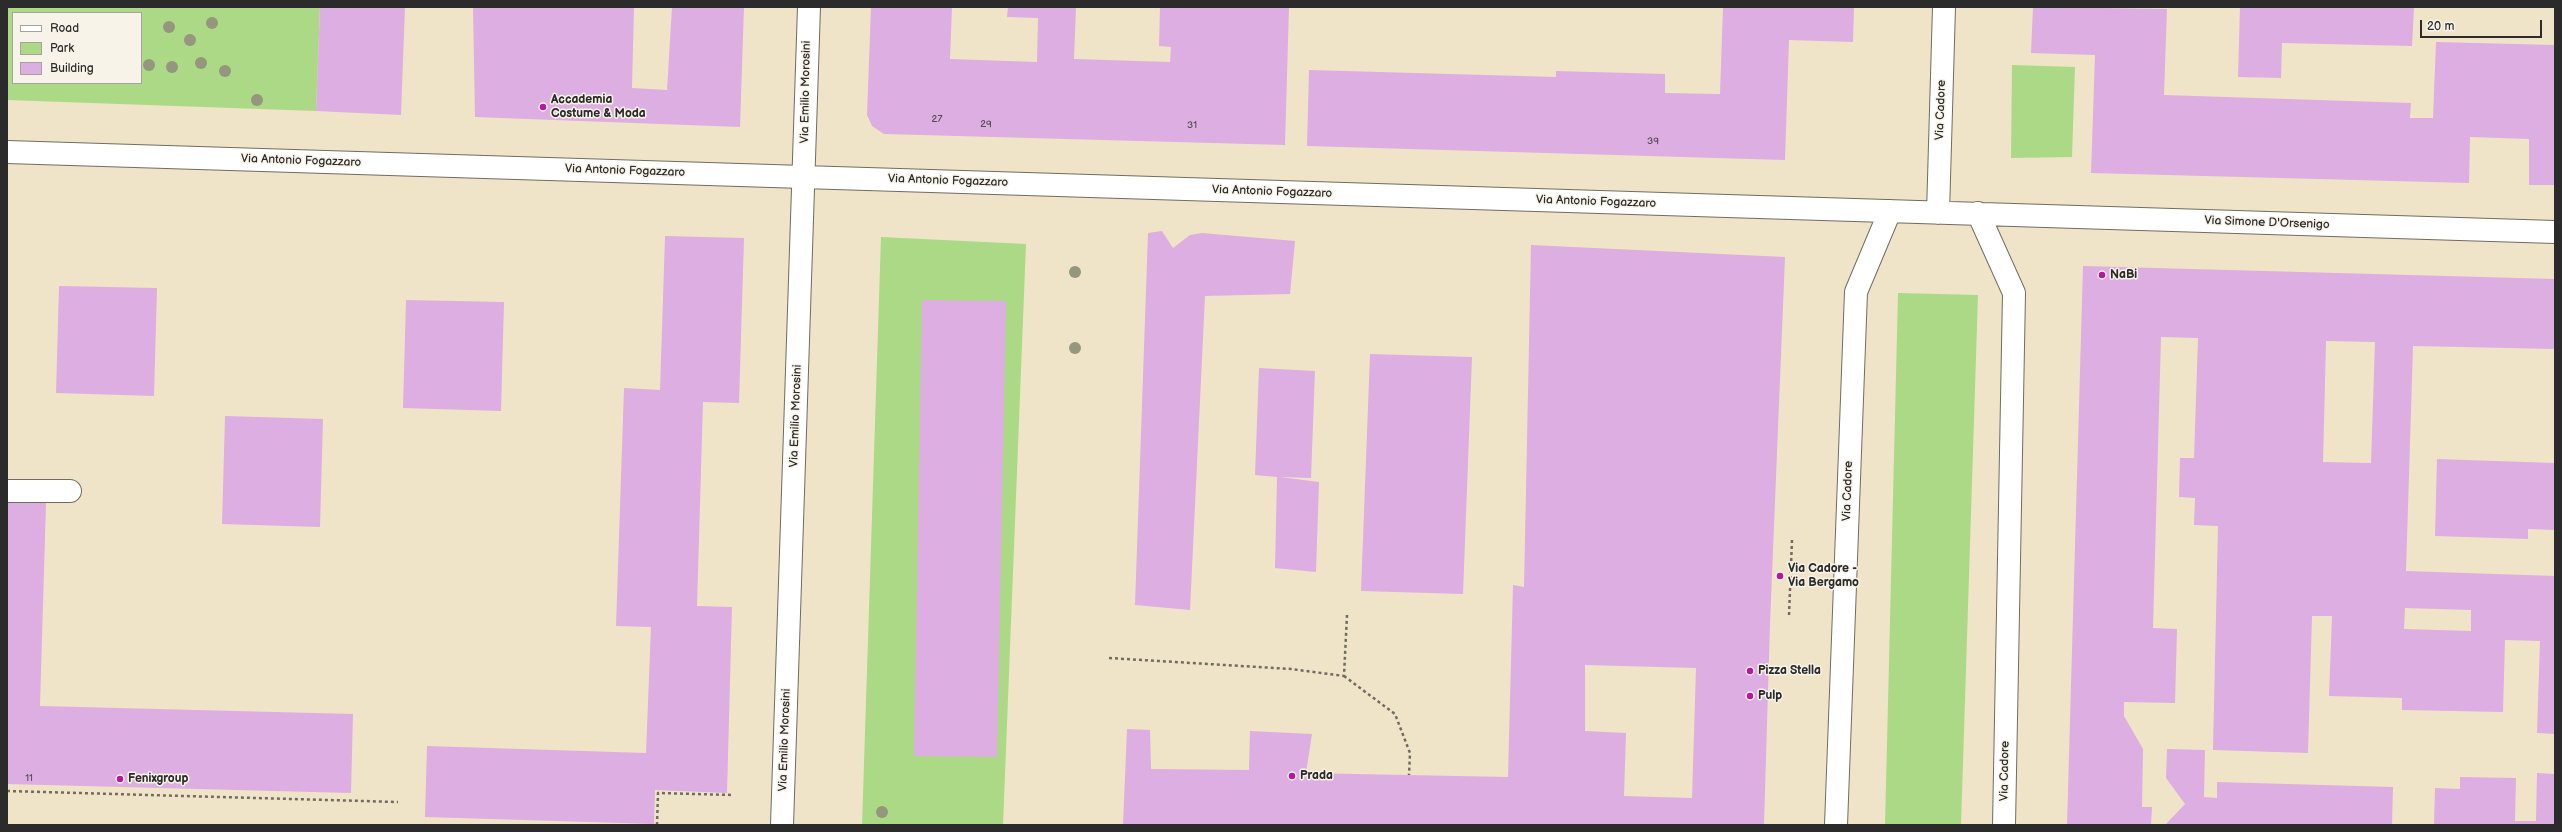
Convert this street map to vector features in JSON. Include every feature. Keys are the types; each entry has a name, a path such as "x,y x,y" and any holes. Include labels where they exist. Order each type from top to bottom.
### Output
{"street":[{"name":"Via Emilio Morosini","path":"782,825 805,177 809,7"},
{"name":"Via Cadore","path":"1938,213 1944,7"},
{"name":"Via Antonio Fogazzaro","path":"7,152 1890,211"},
{"name":"Via Cadore","path":"1836,825 1856,292 1890,211"},
{"path":"1890,211 1978,213"},
{"name":"Via Cadore","path":"1978,213 2014,293 2004,825"},
{"name":"Via Simone D'Orsenigo","path":"1978,213 2555,232"},
{"path":"7,490 70,491"}],"path":[{"path":"1789,615 1792,540"},
{"path":"1344,676 1347,615"},
{"path":"1109,658 1251,666 1344,676 1395,714 1410,754 1409,776"},
{"path":"7,791 398,802"},
{"path":"657,825 658,794 733,795"}],"green space":[{"path":"7,7 320,7 316,111 7,100"},
{"path":"2012,65 2075,67 2072,157 2011,158"},
{"path":"881,237 1026,244 1003,825 862,825"},
{"path":"1898,293 1978,295 1961,825 1885,825"}],"building":[{"path":"320,7 405,7 401,115 316,111"},
{"path":"473,7 634,7 632,88 667,90 672,7 744,7 740,127 475,117"},
{"path":"871,7 952,7 950,59 1037,62 1038,18 1007,17 1008,7 1076,7 1074,59 1170,62 1171,47 1159,46 1160,7 1289,7 1285,145 884,134 872,126 867,115"},
{"path":"1723,7 1854,7 1853,42 1789,40 1785,160 1307,146 1309,70 1556,77 1556,71 1665,74 1665,93 1720,94"},
{"path":"2033,7 2167,9 2164,95 2411,103 2410,118 2433,118 2436,42 2555,45 2555,185 2529,185 2529,139 2470,137 2469,183 2091,173 2095,55 2031,53"},
{"path":"2240,7 2414,7 2412,46 2282,43 2281,78 2238,77"},
{"path":"1162,231 1173,248 1190,235 1202,233 1295,241 1290,294 1205,296 1190,610 1135,605 1148,233"},
{"path":"665,236 744,238 739,403 703,402 697,606 732,607 727,793 655,790 654,824 425,817 427,746 646,753 651,627 616,626 624,388 660,390"},
{"path":"1531,245 1785,257 1770,624 1764,825 1123,825 1127,729 1150,730 1151,769 1249,770 1250,731 1312,734 1306,773 1508,777 1513,585 1524,587","holes":["1585,665 1696,668 1692,798 1624,796 1626,733 1585,731"]},
{"path":"2083,266 2555,279 2555,349 2413,346 2406,571 2555,576 2555,734 2537,733 2540,641 2505,640 2503,712 2402,710 2402,698 2329,696 2332,616 2312,616 2308,753 2213,750 2218,526 2194,525 2195,498 2179,497 2180,458 2194,458 2198,338 2161,337 2153,628 2177,629 2175,703 2124,702 2124,716 2143,749 2142,807 2152,807 2151,825 2067,825","holes":["2326,341 2375,342 2371,463 2323,462","2405,608 2471,610 2471,631 2404,629"]},
{"path":"59,286 157,288 154,396 56,393"},
{"path":"406,300 504,302 501,411 403,408"},
{"path":"922,300 1006,301 997,757 914,756"},
{"path":"1370,354 1472,357 1463,594 1361,591"},
{"path":"1259,368 1315,371 1311,478 1280,477 1319,482 1316,572 1275,568 1277,477 1255,475"},
{"path":"225,416 323,419 320,527 222,524"},
{"path":"2437,459 2555,463 2555,530 2528,529 2528,539 2435,536"},
{"path":"7,502 46,503 40,706 353,714 351,793 7,784"},
{"path":"2167,749 2205,750 2204,797 2217,798 2217,782 2393,787 2392,825 2165,825 2185,804 2166,778"},
{"path":"2537,773 2555,774 2555,825 2434,825 2435,788 2460,789 2460,777 2516,778 2515,821 2536,821"}],"place":[{"name":"Accademia Costume & Moda","path":"543,107"},
{"name":"NaBi","path":"2102,275"},
{"name":"Via Cadore - Via Bergamo","path":"1780,576"},
{"name":"Pizza Stella","path":"1750,671"},
{"name":"Pulp","path":"1750,696"},
{"name":"Prada","path":"1292,776"},
{"name":"Fenixgroup","path":"120,779"}]}
